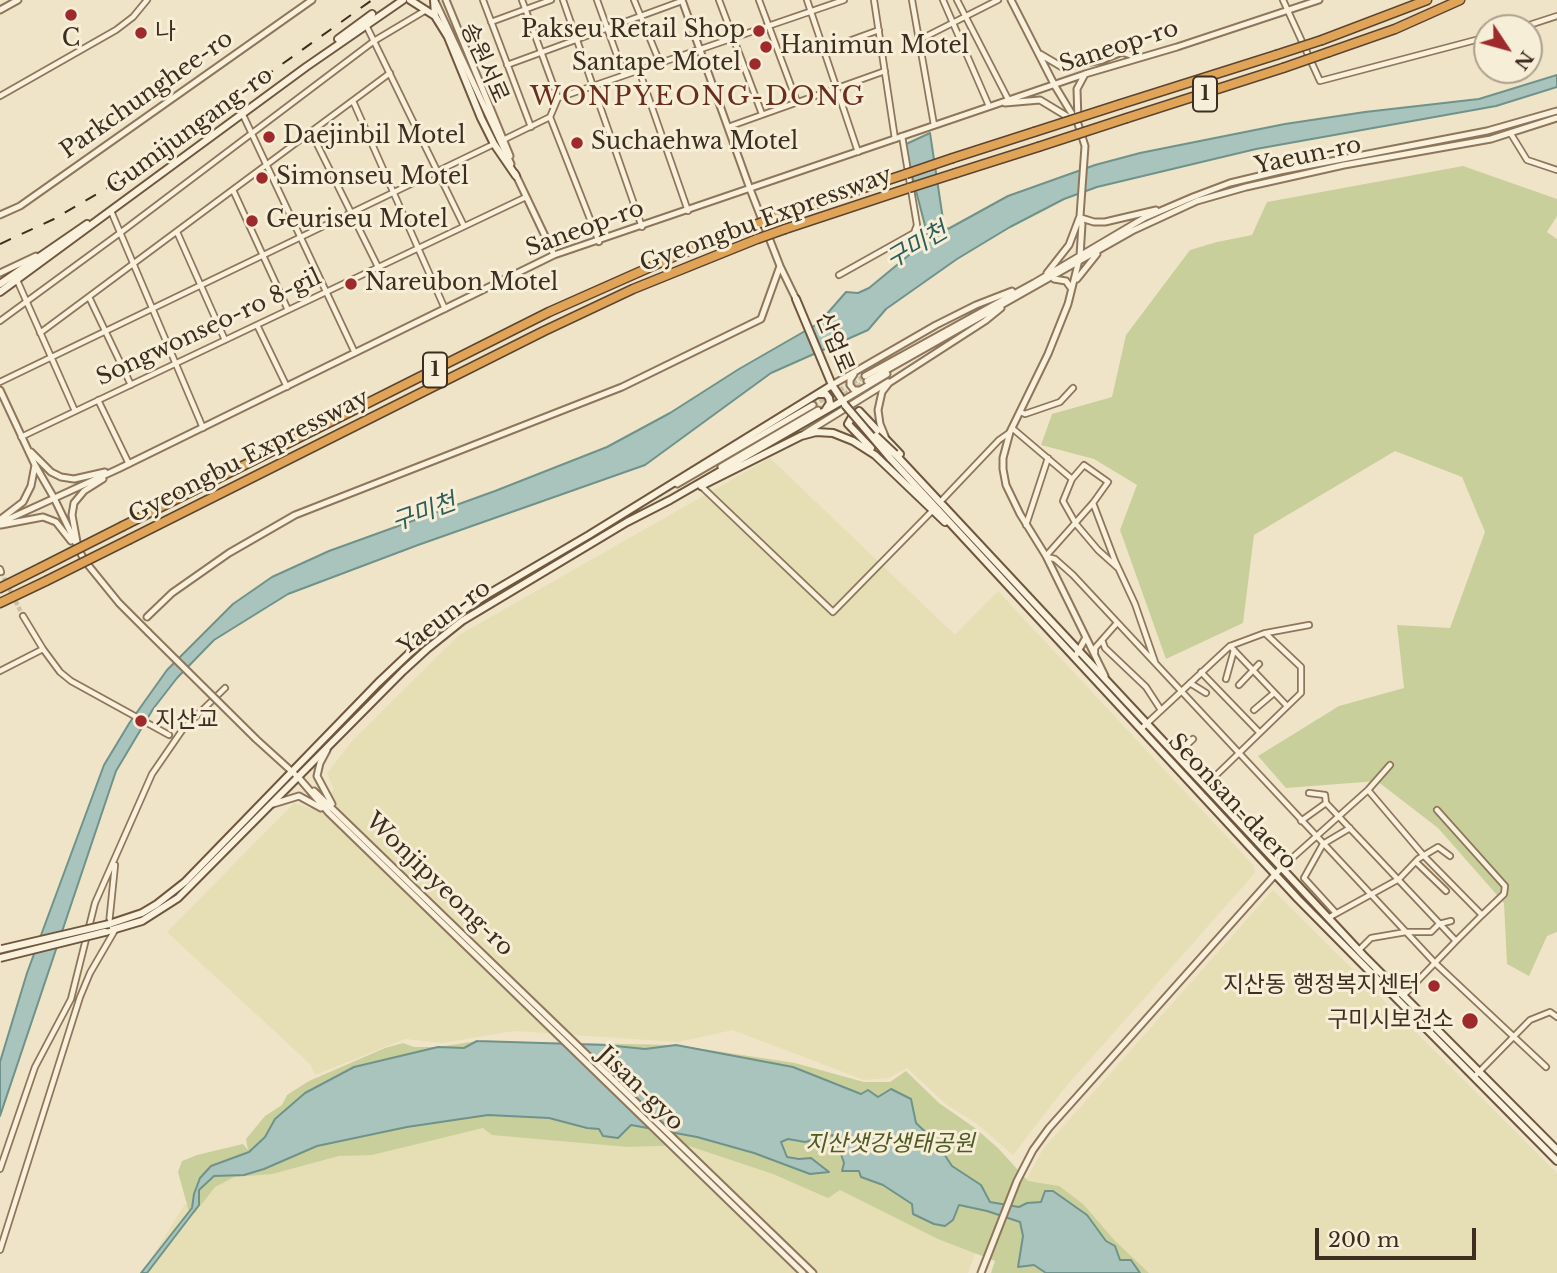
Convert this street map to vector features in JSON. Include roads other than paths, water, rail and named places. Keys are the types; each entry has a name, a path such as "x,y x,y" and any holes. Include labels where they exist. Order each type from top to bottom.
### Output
{"highway":[{"name":"Gyeongbu Expressway","path":"0,588 549,312 673,257 779,216 1322,40 1427,0"},
{"name":"Gyeongbu Expressway","path":"0,603 633,289 785,229 1283,68 1395,29 1460,0"}],"main road":[{"name":"Gumijungang-ro","path":"0,285 394,0"},
{"name":"Gumijungang-ro","path":"0,292 366,24 403,0"},
{"path":"410,0 435,16 448,37 481,118 500,141 516,176"},
{"path":"434,0 435,16"},
{"name":"산업로","path":"796,299 832,385 844,403 893,456"},
{"path":"589,536 832,385"},
{"path":"670,500 818,409 829,405 829,398 824,394 816,394"},
{"path":"818,409 844,403"},
{"path":"964,527 943,499 885,436 860,411 855,413 848,422 889,468 975,550"},
{"path":"627,522 801,436 821,432 843,436 865,447 889,468"},
{"name":"Seonsan-daero","path":"893,456 1080,650 1557,1161"},
{"name":"Seonsan-daero","path":"893,456 975,550 1384,987 1557,1150"},
{"name":"Yaeun-ro","path":"0,958 105,933 142,921 178,898 402,671 442,636 534,576 627,522"},
{"name":"Yaeun-ro","path":"1,949 109,924 142,913 171,895 378,683 435,629 485,596 589,536"}],"street":[{"path":"0,10 18,0"},
{"path":"0,96 116,30 133,17 147,0"},
{"name":"Parkchunghee-ro","path":"0,215 20,206 313,0"},
{"path":"434,0 448,1 500,141 554,255"},
{"name":"송원서로","path":"434,0 500,141"},
{"path":"483,0 531,127"},
{"path":"0,382 550,117 558,98 522,0"},
{"path":"491,22 551,0"},
{"path":"563,0 642,227"},
{"path":"597,0 624,75"},
{"path":"634,0 660,63"},
{"path":"719,0 762,114"},
{"path":"759,0 797,102"},
{"path":"807,0 858,152"},
{"path":"558,98 844,0"},
{"path":"839,275 914,233 917,225 885,71 874,0"},
{"path":"912,0 934,125"},
{"path":"943,0 992,105 1041,100 1078,124"},
{"path":"957,0 1009,99"},
{"path":"919,40 998,0"},
{"path":"1011,0 1055,86 1078,124"},
{"path":"1283,0 1320,81 1473,41"},
{"name":"Saneop-ro","path":"0,522 129,464 554,255 599,242 1009,99 1319,0"},
{"path":"508,65 682,1 750,189 796,299"},
{"path":"0,321 374,41 427,10"},
{"path":"366,24 464,226"},
{"path":"824,50 879,30"},
{"path":"1039,54 1062,66 1102,60 1122,52 1139,58"},
{"path":"639,70 688,211"},
{"path":"727,127 885,71"},
{"path":"40,333 390,73"},
{"path":"1085,74 1077,89 1078,124 1085,153 1079,259 1059,329 1011,430 1003,458 1003,469 1006,485 1026,525 1046,556 1106,679"},
{"path":"353,101 445,309"},
{"name":"Yaeun-ro","path":"1044,279 866,378 1014,299 1144,218 1230,183 1487,131 1557,111"},
{"path":"243,115 355,354"},
{"path":"550,117 599,242"},
{"name":"Yaeun-ro","path":"1079,259 1164,215 1198,201 1246,187 1511,134 1557,118"},
{"path":"312,132 378,267"},
{"path":"1511,134 1527,160 1557,170"},
{"path":"1547,168 1557,164"},
{"path":"233,190 288,310"},
{"name":"Songwonseo-ro 8-gil","path":"21,437 526,197"},
{"path":"1080,217 1086,221 1105,222 1171,206"},
{"path":"111,211 203,428"},
{"path":"1044,279 1069,245 1080,217"},
{"path":"177,232 225,340"},
{"path":"1072,289 1085,267 1104,247"},
{"path":"0,273 48,251"},
{"path":"147,617 172,593 229,553 295,515 622,387 761,319 780,266"},
{"path":"1044,279 1062,279 1072,289"},
{"path":"16,280 75,411"},
{"path":"832,385 966,310 1034,283"},
{"path":"89,297 131,385"},
{"path":"801,436 985,321 1014,299"},
{"path":"844,403 984,315"},
{"path":"257,325 287,387"},
{"path":"861,390 854,390 849,382 862,368"},
{"path":"885,436 878,416 879,402 882,391 895,377"},
{"path":"1020,412 1024,414 1060,402 1073,388"},
{"path":"0,390 79,552"},
{"path":"98,400 129,464"},
{"name":"Yaeun-ro","path":"627,522 818,409"},
{"name":"Yaeun-ro","path":"589,536 818,409"},
{"path":"1011,430 1072,479"},
{"path":"943,499 1011,430"},
{"path":"26,447 51,472 61,477 74,479 118,469"},
{"path":"1026,525 1048,458"},
{"path":"1046,556 1076,524 1094,503 1108,482 1084,465 1072,479 1063,501 1076,524 1098,550 1122,572"},
{"path":"0,522 23,502 31,486 35,466"},
{"path":"79,552 72,515 74,503 84,491 118,469"},
{"path":"701,486 833,612 932,511"},
{"path":"1094,503 1135,604 1155,665"},
{"path":"0,522 34,517 49,518 60,527 79,552"},
{"name":"Wonjipyeong-ro","path":"79,552 99,580 148,632 256,739 335,810 551,1023"},
{"path":"1046,556 1055,559 1073,575 1435,963 1546,1067"},
{"path":"23,616 60,672 103,700 167,734"},
{"path":"1095,657 1095,648 1116,623"},
{"path":"1141,729 1201,672 1232,648 1265,633 1309,625"},
{"path":"1205,786 1301,693 1301,667 1265,633"},
{"path":"1075,657 1085,639"},
{"path":"1102,640 1105,648 1146,687 1161,709"},
{"path":"1232,648 1287,706"},
{"path":"1226,679 1232,648"},
{"path":"0,671 43,649"},
{"path":"1239,685 1259,664"},
{"path":"1201,672 1259,732"},
{"path":"1190,683 1206,693"},
{"path":"0,1169 35,1067 73,992 90,916 152,774 183,729 225,688"},
{"path":"1254,710 1273,692"},
{"path":"1177,755 1193,739"},
{"path":"328,747 317,776 335,810"},
{"path":"981,1273 1017,1181 1033,1150 1049,1128 1276,874 1368,790 1390,765"},
{"name":"Wonjipyeong-ro","path":"299,778 329,813 551,1023"},
{"path":"1368,790 1424,856 1482,915"},
{"path":"1309,793 1325,795 1326,803 1456,941"},
{"path":"273,803 299,796 329,813"},
{"path":"1301,821 1326,803"},
{"path":"1403,996 1504,894 1506,886 1437,810"},
{"path":"1335,912 1304,878 1323,844 1350,828"},
{"path":"1328,918 1399,879 1416,861 1438,847 1450,856"},
{"path":"109,924 115,861"},
{"path":"1416,861 1446,891"},
{"path":"1358,950 1371,938 1406,932 1431,932 1439,924 1451,921"},
{"path":"0,1250 80,997 90,973 115,930"},
{"path":"73,992 80,997"},
{"path":"1477,1074 1530,1020 1550,1012 1557,1017"},
{"name":"Jisan-gyo","path":"551,1023 709,1176"},
{"path":"709,1176 803,1273"},
{"path":"709,1176 813,1273"}],"water":[{"path":"1557,75 1557,87 1496,106 1256,149 1097,187 1064,199 957,259 886,309 868,330 771,373 645,465 288,594 214,640 177,678 153,709 116,771 0,1116 0,1062 27,973 104,765 167,670 233,604 272,577 329,551 607,447 670,413 819,323 846,292 858,293 869,288 926,241 927,233 904,145 930,133 944,226 948,229 1008,196 1095,165 1140,153 1285,124 1479,99 1528,84 1543,84 1543,79"},
{"name":"지산샛강생태공원","path":"477,1041 606,1045 645,1049 676,1045 793,1067 861,1094 868,1090 878,1097 891,1089 911,1099 916,1123 936,1142 952,1166 981,1185 990,1202 1019,1207 1027,1203 1041,1202 1045,1191 1053,1191 1087,1215 1106,1241 1115,1246 1120,1260 1131,1260 1140,1273 1046,1273 1034,1265 1018,1267 1023,1236 1020,1222 959,1205 953,1220 945,1226 934,1224 913,1214 912,1204 883,1185 861,1177 859,1171 842,1171 844,1163 833,1135 805,1142 788,1139 781,1142 787,1157 811,1158 829,1172 810,1174 754,1153 697,1137 631,1125 618,1138 603,1136 599,1129 549,1118 488,1115 407,1127 317,1146 244,1175 214,1176 199,1190 199,1205 147,1273 141,1273 192,1208 200,1178 211,1166 249,1152 265,1137 275,1119 305,1093 354,1067 438,1047 464,1048"}],"tunnel":[{"path":"813,405 865,376"},
{"path":"818,410 867,381"},
{"path":"1,572 23,616"}],"railway":[{"path":"0,244 54,219 114,184 372,0"}],"place":[{"name":"C","path":"71,15"},
{"name":"Pakseu Retail Shop","path":"759,31"},
{"name":"나","path":"141,33"},
{"name":"Hanimun Motel","path":"766,47"},
{"name":"Santape Motel","path":"755,64"},
{"name":"Daejinbil Motel","path":"269,137"},
{"name":"Suchaehwa Motel","path":"577,143"},
{"name":"Simonseu Motel","path":"262,178"},
{"name":"Geuriseu Motel","path":"252,221"},
{"name":"Nareubon Motel","path":"351,284"},
{"name":"지산교","path":"141,721"},
{"name":"지산동 행정복지센터","path":"1434,986"},
{"name":"구미시보건소","path":"1470,1021"}],"district":[{"name":"WONPYEONG-DONG","path":"698,98"}],"water label":[{"name":"구미천","path":"917,246"},
{"name":"구미천","path":"424,513"}]}
